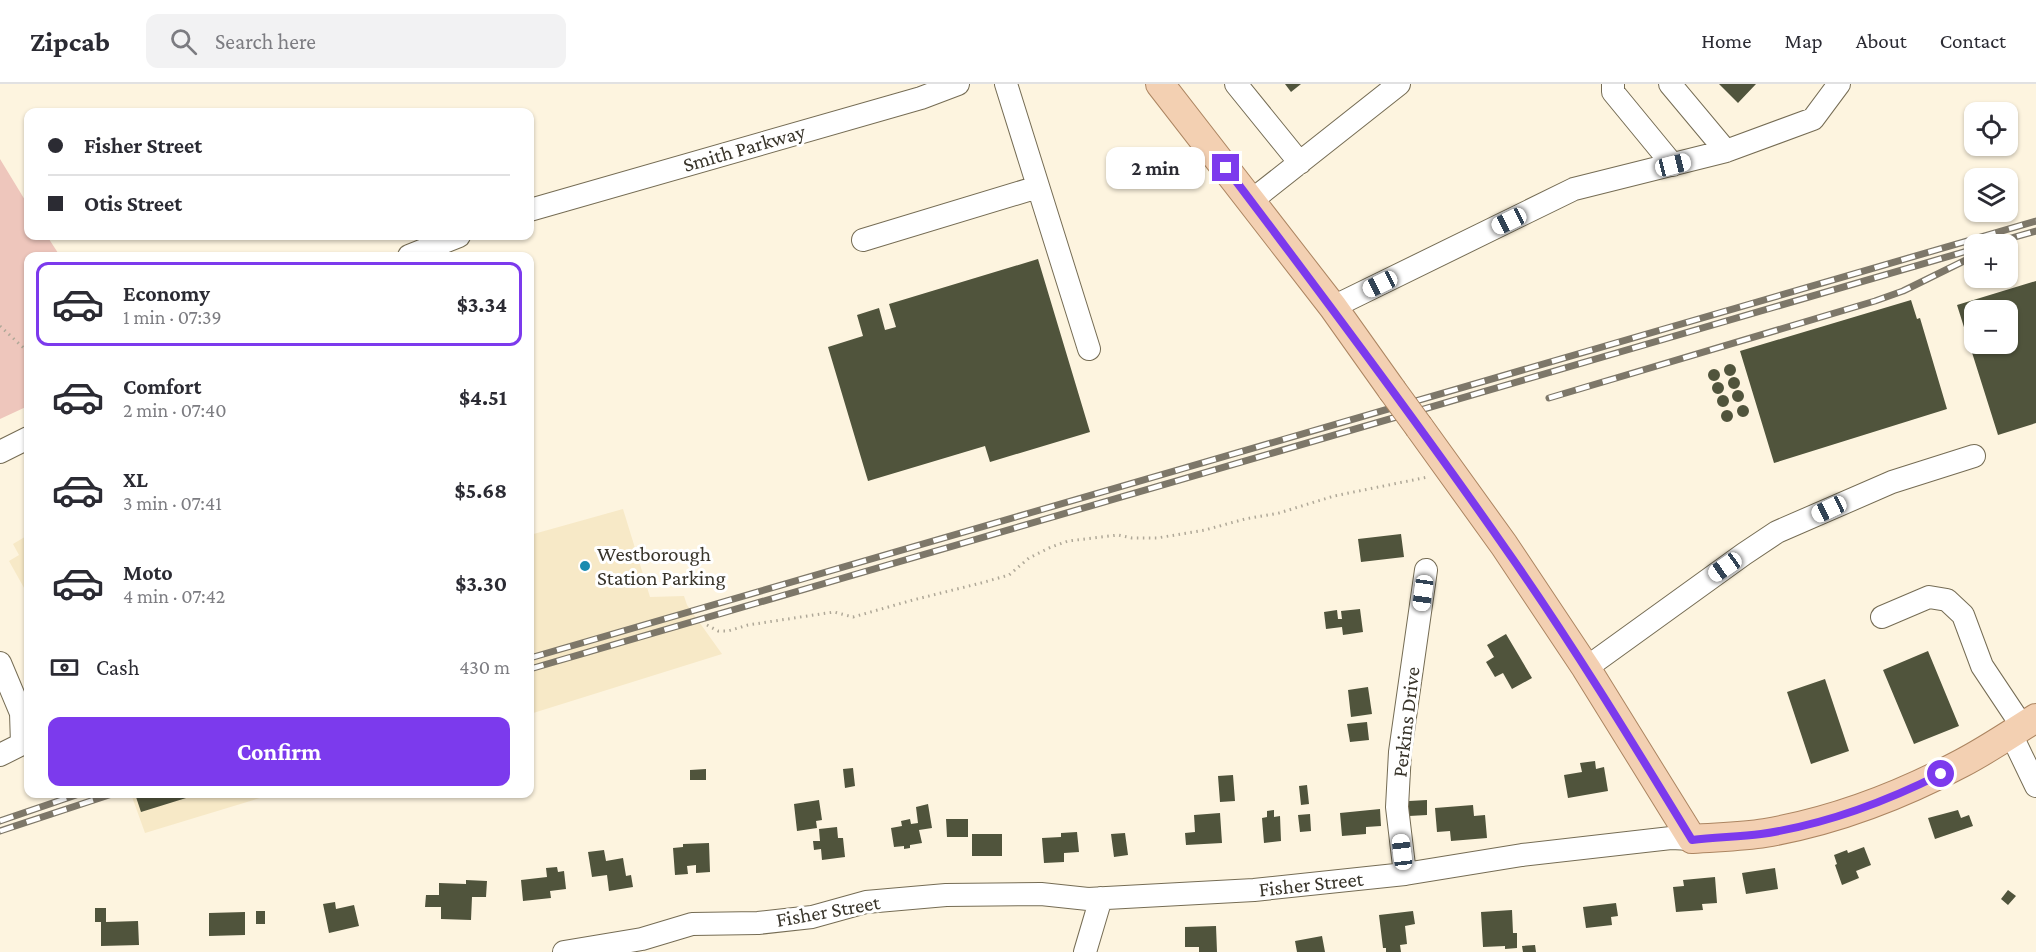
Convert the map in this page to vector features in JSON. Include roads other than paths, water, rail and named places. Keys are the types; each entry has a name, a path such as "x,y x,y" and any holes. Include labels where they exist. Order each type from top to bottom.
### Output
{"main road":[{"path":"1160,84 1333,307 1504,545 1586,668 1692,840"},
{"name":"Fisher Street","path":"1692,840 1762,834 1867,807 1905,792 1964,762 2023,726"}],"street":[{"name":"Smith Parkway","path":"534,209 921,98 958,84"},
{"path":"1006,84 1089,349"},
{"path":"1236,84 1300,163"},
{"path":"1251,201 1399,84"},
{"path":"1613,84 1613,92 1673,165"},
{"path":"1670,84 1726,151"},
{"path":"1333,307 1574,189 1726,151 1812,119 1839,84"},
{"path":"863,240 1038,187"},
{"path":"419,252 449,240"},
{"path":"0,452 24,440"},
{"path":"1586,668 1777,532 1892,482 1974,456"},
{"name":"Perkins Drive","path":"1405,874 1397,807 1400,752 1426,570"},
{"path":"1882,617 1929,597 1947,600 1963,615 1982,666 2023,726 2036,786"},
{"path":"0,663 21,713 22,744 0,755"},
{"name":"Fisher Street","path":"564,952 642,939 692,924 758,922 812,917 866,902 946,896 1041,894 1101,898 1254,890 1405,874 1522,855 1671,838 1692,840"},
{"path":"1085,952 1101,898"}],"railway":[{"path":"534,657 2036,221"},
{"path":"2018,236 2036,231"},
{"path":"534,668 1964,252"},
{"path":"1549,398 1875,301 1903,291 1964,261"},
{"path":"0,821 67,798"},
{"path":"0,831 100,798"}],"place":[{"name":"Westborough Station Parking","path":"585,566"}]}
